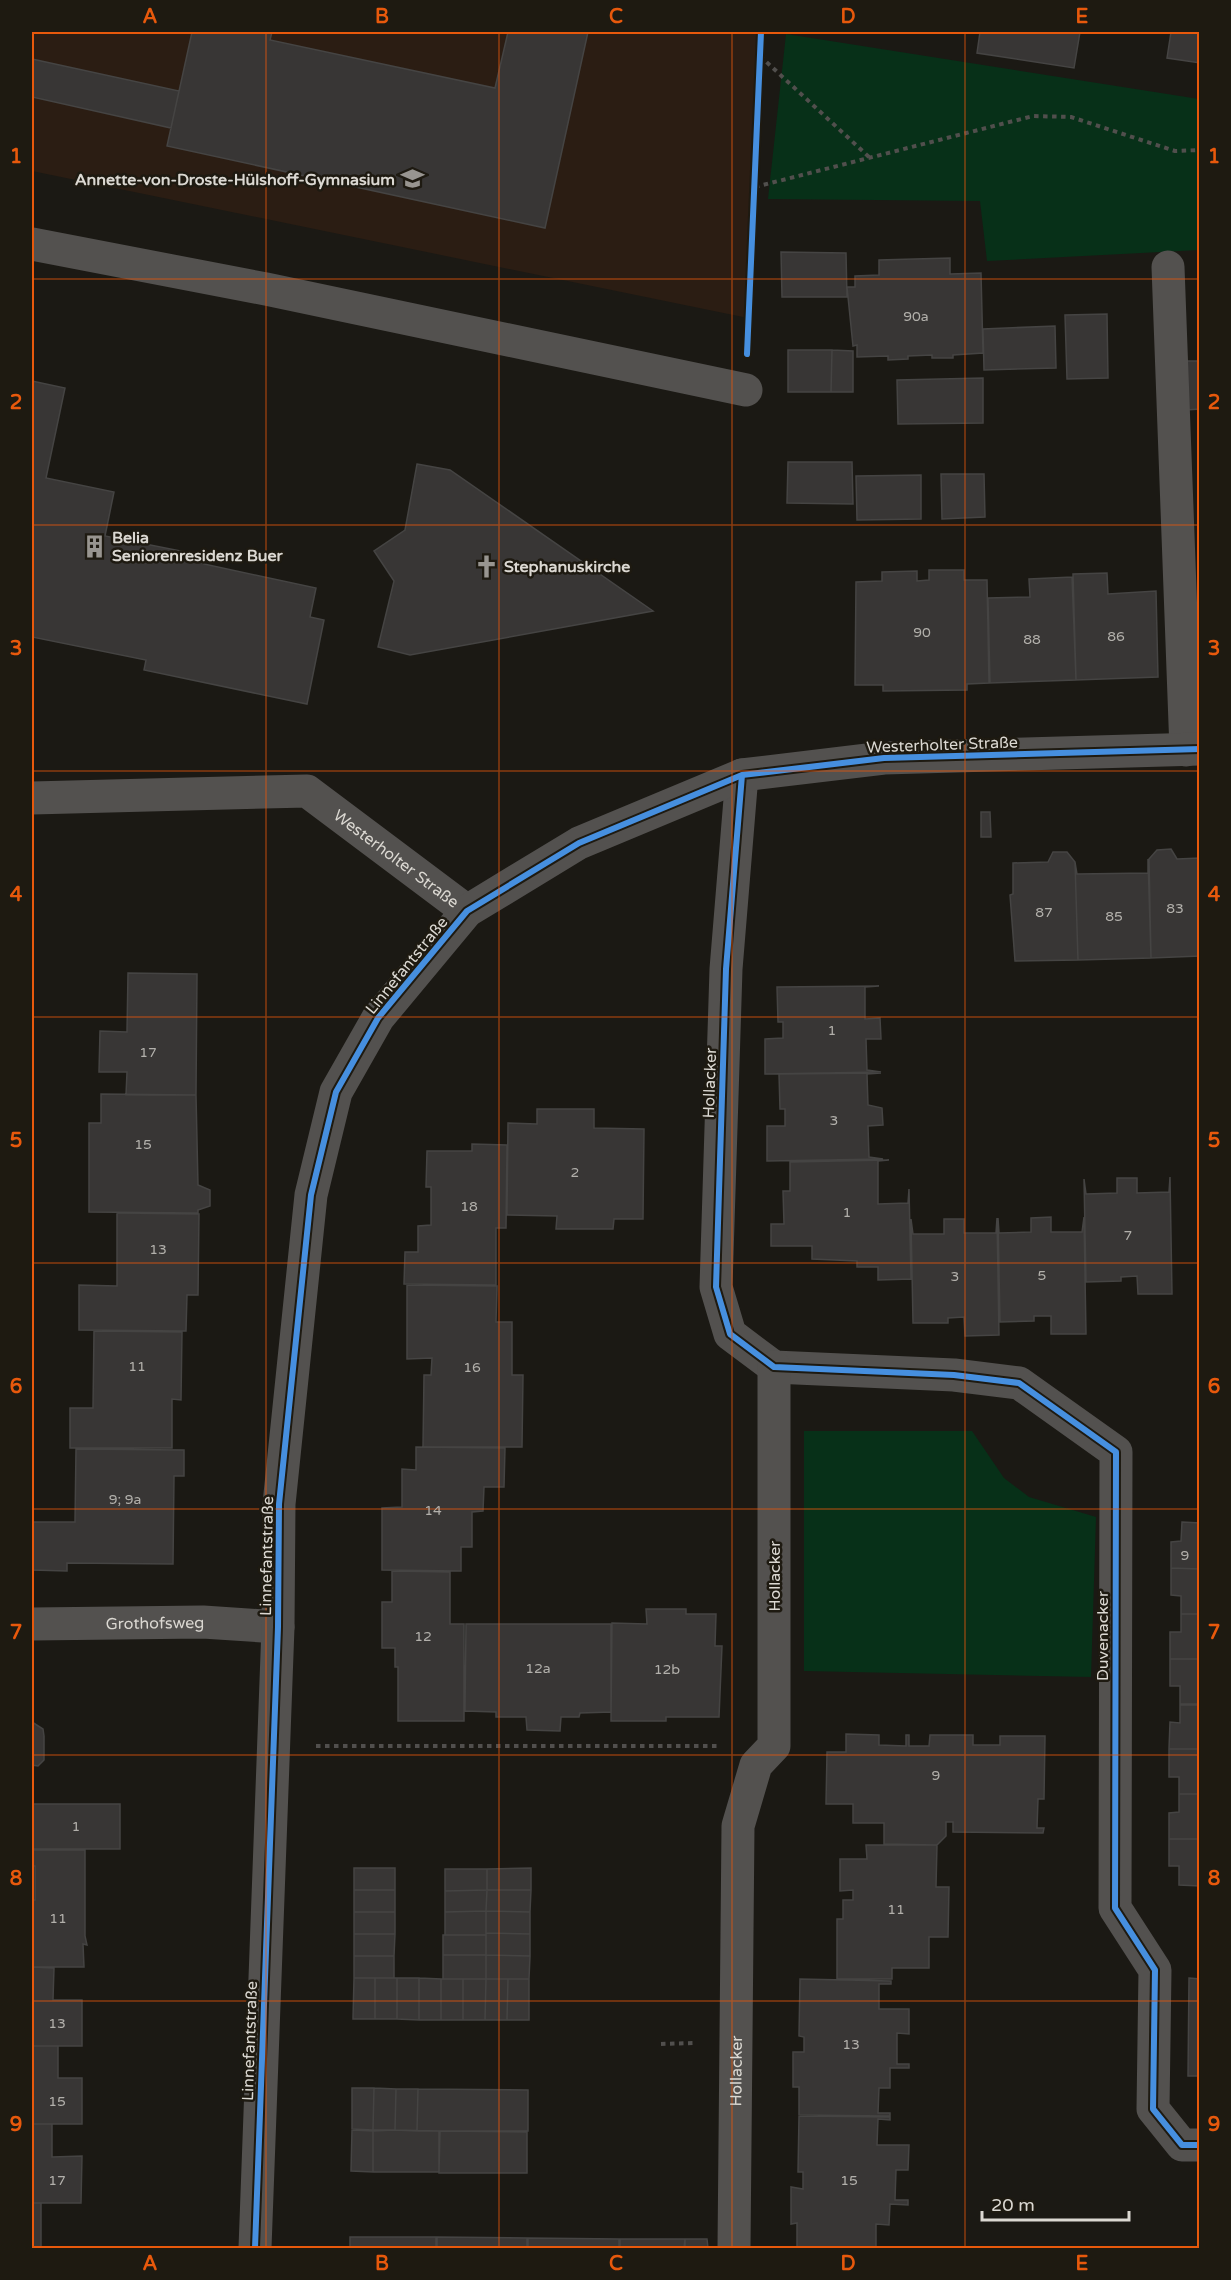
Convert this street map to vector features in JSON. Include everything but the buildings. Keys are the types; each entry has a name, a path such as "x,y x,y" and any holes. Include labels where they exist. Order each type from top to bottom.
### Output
{"street":[{"path":"32,244 266,289 746,390"},
{"path":"1168,267 1193,749"},
{"name":"Westerholter Straße","path":"32,798 307,791 467,911 579,843 742,775 884,758 1193,749"},
{"name":"Hollacker","path":"734,2248 738,1826 756,1765 774,1746 774,1367 730,1334 716,1287 726,969 742,775"},
{"name":"Linnefantstraße","path":"255,2248 278,1627 279,1504 311,1195 336,1092 378,1018 467,911"},
{"name":"Duvenacker","path":"774,1367 954,1375 1019,1383 1116,1452 1115,1908 1155,1970 1153,2109 1182,2145 1200,2145"},
{"name":"Grothofsweg","path":"32,1624 203,1622 278,1627"}],"path":[{"path":"760,48 760,68"},
{"path":"760,56 870,158"},
{"path":"754,187 1033,116 1071,117 1175,151 1200,150"},
{"path":"754,199 755,175"},
{"path":"274,1746 774,1746"}],"shaded area":[{"name":"Annette-von-Droste-Hülshoff-Gymnasium","path":"32,32 761,32 748,318 32,171"}],"green space":[{"path":"786,34 1199,99 1199,250 987,261 980,201 768,199"},
{"path":"804,1431 972,1431 1004,1478 1029,1497 1096,1517 1091,1677 804,1671"}],"cycle path":[{"path":"747,354 761,32"},
{"path":"255,2248 278,1627 279,1504 311,1195 336,1092 378,1018 467,911 579,843 742,775 884,758 1200,749"},
{"path":"742,775 726,969 716,1287 730,1334 774,1367 954,1375 1019,1383 1116,1452 1115,1908 1155,1970 1153,2109 1182,2145 1200,2145"}],"place":[{"name":"Annette-von-Droste-Hülshoff-Gymnasium","path":"413,179"},
{"name":"Belia Seniorenresidenz Buer","path":"94,546"},
{"name":"Stephanuskirche","path":"486,566"}]}
